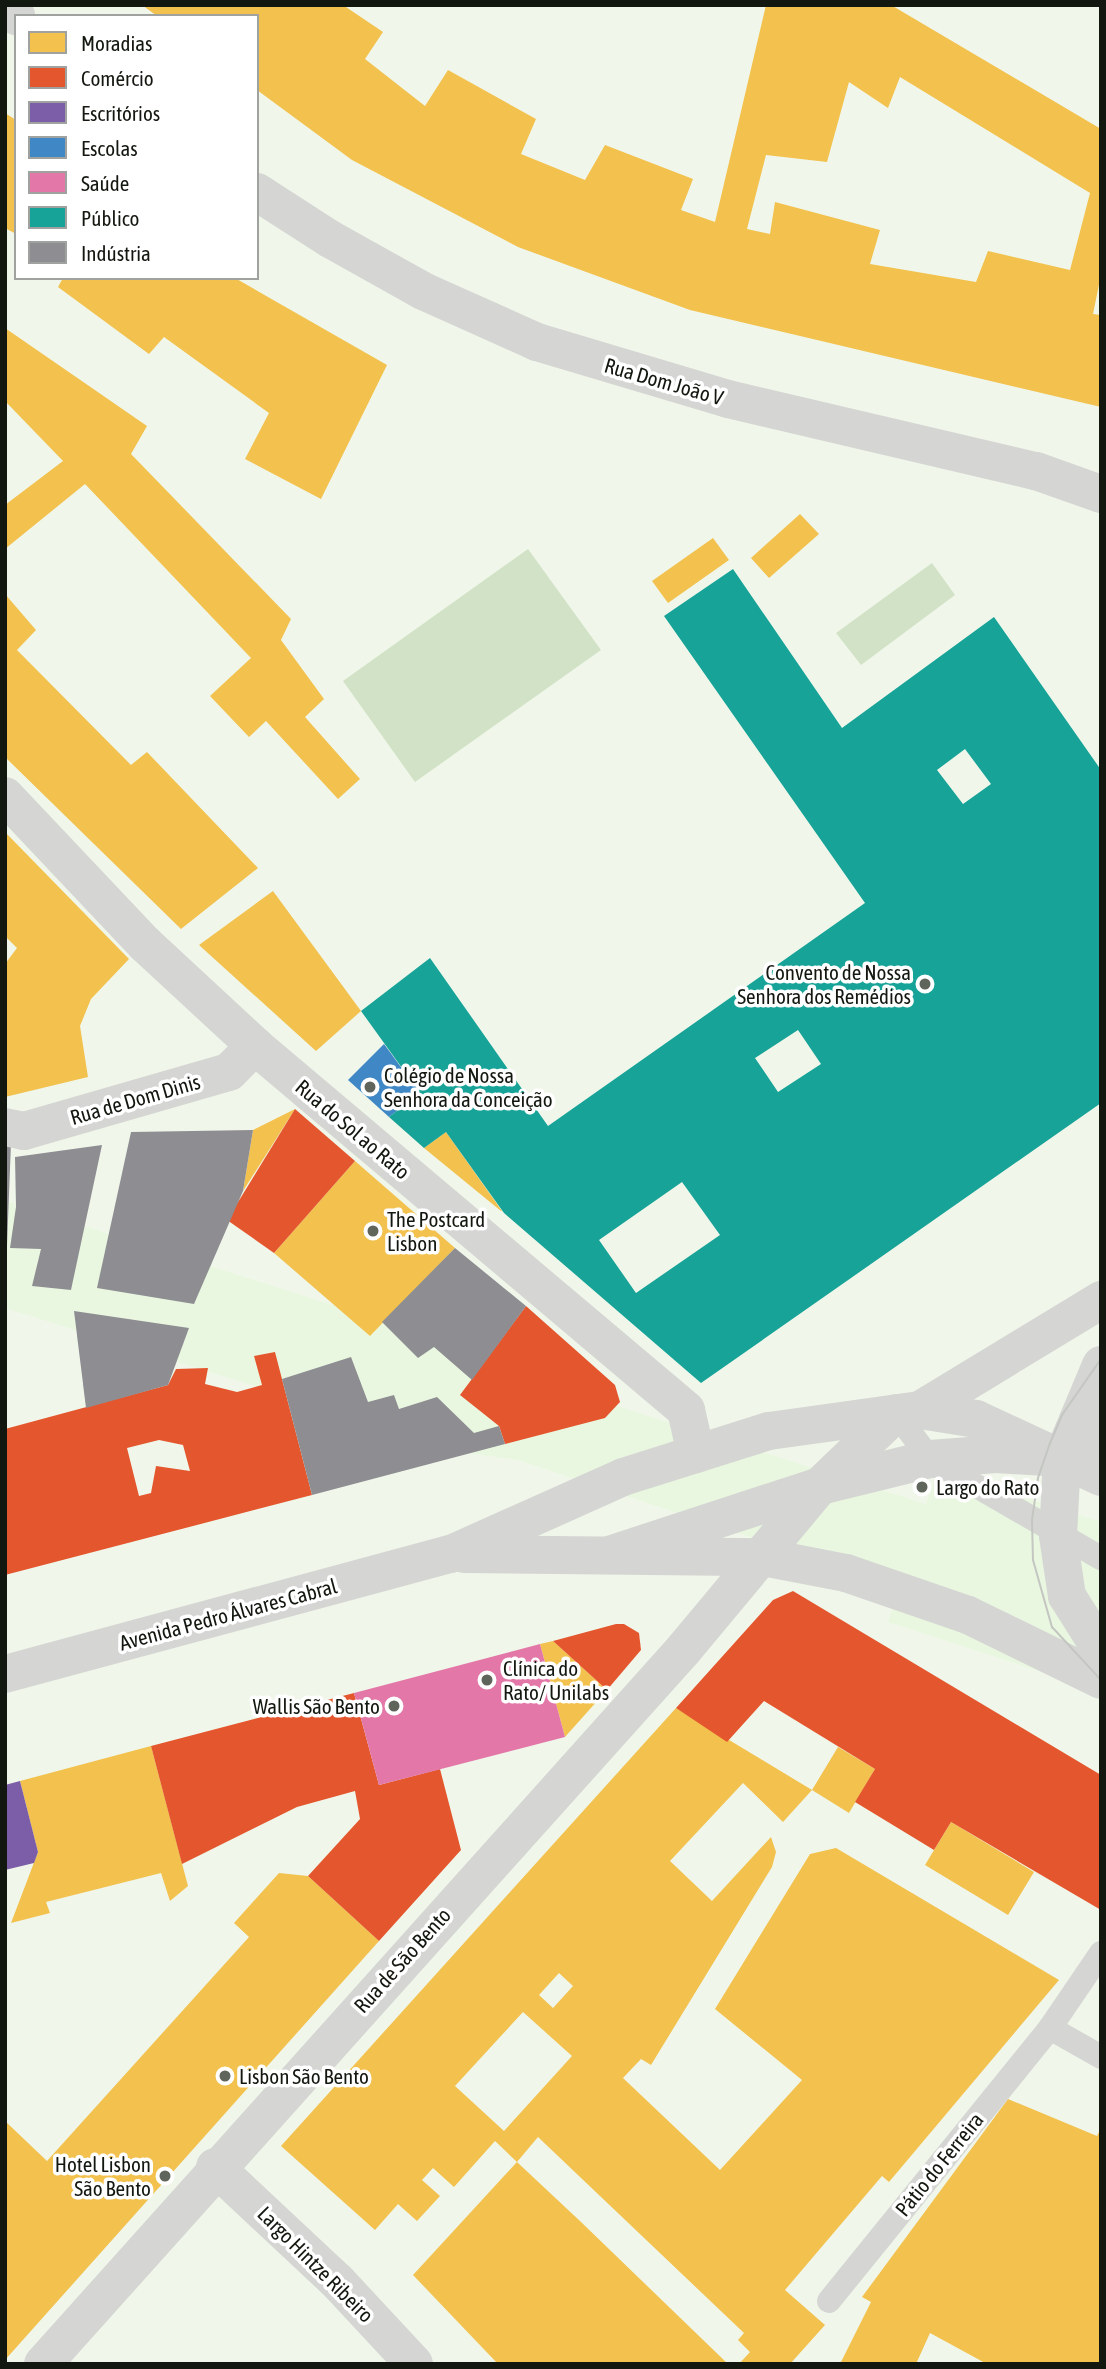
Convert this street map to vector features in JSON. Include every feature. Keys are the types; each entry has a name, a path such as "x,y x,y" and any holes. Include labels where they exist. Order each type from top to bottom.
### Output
{"main road":[{"name":"Rua Dom João V","path":"259,193 330,239 423,291 537,342 728,400 1036,471 1101,494"},
{"name":"Rua do Sol ao Rato","path":"5,796 145,944 255,1046 686,1410 696,1454"},
{"name":"Rua de Dom Dinis","path":"5,1127 24,1131 229,1072 255,1046"},
{"path":"908,1411 1101,1300"},
{"path":"1101,1365 1062,1458 1058,1536 1067,1596 1101,1650"},
{"path":"451,1554 623,1476 769,1431 908,1411 976,1419 1101,1477"},
{"name":"Rua de São Bento","path":"56,2359 215,2167 763,1557 820,1486 908,1411"},
{"path":"606,1556 820,1486 930,1459 996,1454 1062,1458 1101,1435"},
{"path":"451,1554 763,1557 846,1573 968,1615 1101,1679"},
{"name":"Avenida Pedro Álvares Cabral","path":"5,1674 451,1554"},
{"name":"Largo Hintze Ribeiro","path":"215,2167 337,2281 414,2364"}],"lane":[{"path":"908,1411 930,1459 1058,1536 1101,1558"},
{"name":"Pátio do Ferreira","path":"829,2301 1049,2028 1101,1953"},
{"path":"1049,2028 1101,2057"}],"shaded area":[{"path":"528,549 601,650 415,782 343,681"},
{"path":"932,563 955,595 861,665 836,633"},
{"path":"5,1201 497,1357 541,1382 926,1504 938,1470 1101,1522 1101,1691 888,1622 900,1587 518,1460 468,1453 5,1308"}],"building: Moradias":[{"path":"142,5 343,5 383,32 365,59 425,106 448,70 536,119 521,154 585,180 605,145 693,179 681,210 715,222 766,5 891,5 1101,129 1101,275 1093,314 1101,315 1101,407 690,310 518,247 352,160 259,91 259,14 154,14","holes":["900,77 1090,193 1070,270 988,251 976,282 870,264 880,230 775,202 770,234 747,229 766,155 827,162 849,82 888,108"]},
{"path":"5,113 14,119 14,233 5,228"},
{"path":"62,280 238,280 387,365 321,499 245,459 269,413 164,337 149,354 58,287"},
{"path":"5,328 147,426 131,454 291,619 281,640 324,699 305,717 360,779 338,799 266,721 249,737 210,696 251,658 85,484 5,549 5,505 63,461 5,401"},
{"path":"800,514 819,534 769,578 751,558"},
{"path":"713,538 729,560 668,603 652,581"},
{"path":"5,594 36,630 17,650 131,765 147,752 258,868 181,929 5,757"},
{"path":"5,832 129,959 91,999 80,1026 88,1077 5,1097 5,964 17,948 5,936"},
{"path":"273,891 361,1011 316,1051 199,945"},
{"path":"295,1109 243,1191 253,1130"},
{"path":"446,1132 502,1211 424,1148"},
{"path":"355,1161 455,1248 370,1336 274,1253"},
{"path":"553,1641 607,1690 565,1737 540,1644"},
{"path":"676,1708 812,1790 783,1822 743,1783 670,1861 712,1901 771,1837 776,1852 772,1867 651,2065 641,2059 623,2078 720,2170 802,2080 715,2009 810,1854 836,1848 1059,1980 889,2182 882,2176 785,2290 825,2325 790,2364 739,2364 750,2352 738,2340 744,2333 538,2137 517,2162 495,2141 454,2187 433,2168 422,2180 440,2196 417,2221 398,2204 375,2230 281,2146","holes":["559,1973 573,1986 553,2008 539,1995","523,2012 572,2056 504,2131 455,2086"]},
{"path":"151,1746 188,1886 170,1901 161,1873 46,1902 50,1913 11,1923 38,1852 20,1781"},
{"path":"838,1747 875,1769 849,1813 812,1790"},
{"path":"951,1822 1034,1872 1008,1915 925,1865"},
{"path":"279,1873 308,1876 379,1941 5,2360 5,2121 47,2161 249,1937 234,1923"},
{"path":"1008,2099 1097,2136 1101,2128 1101,2364 987,2364 930,2333 916,2364 840,2364 871,2302 862,2297"},
{"path":"517,2162 728,2364 498,2364 413,2275"}],"building: Comércio":[{"path":"295,1109 355,1161 274,1253 227,1220"},
{"path":"526,1306 615,1385 620,1402 605,1418 505,1444 499,1426 460,1395"},
{"path":"275,1352 312,1495 5,1575 5,1429 168,1385 176,1369 208,1368 205,1384 237,1392 262,1385 254,1356","holes":["159,1440 183,1445 190,1471 156,1466 151,1493 139,1496 127,1448"]},
{"path":"793,1591 1101,1775 1101,1910 951,1822 934,1850 855,1802 875,1769 764,1701 727,1742 676,1708 773,1600"},
{"path":"624,1624 639,1633 641,1650 607,1690 553,1641"},
{"path":"354,1693 379,1785 440,1769 461,1850 379,1941 308,1876 360,1819 355,1791 297,1807 182,1864 151,1746"}],"building: Escritórios":[{"path":"20,1781 38,1852 34,1863 5,1870 5,1785"}],"building: Escolas":[{"path":"384,1044 420,1093 389,1117 348,1080"}],"building: Saúde":[{"path":"540,1644 565,1737 379,1785 354,1693"}],"building: Público":[{"name":"Convento de Nossa Senhora dos Remédios","path":"733,569 842,728 994,617 1101,770 1101,1103 701,1383 504,1213 446,1132 424,1148 389,1117 420,1093 361,1011 430,958 548,1126 865,903 664,616","holes":["965,749 991,784 963,804 937,770","798,1030 821,1064 778,1092 755,1058","682,1182 720,1235 636,1293 599,1240"]}],"building: Indústria":[{"path":"253,1130 243,1191 194,1304 97,1288 131,1132"},
{"path":"11,1143 7,1246 5,1144"},
{"path":"102,1145 71,1290 32,1286 41,1249 10,1248 16,1207 15,1157"},
{"path":"455,1248 526,1306 472,1380 434,1347 418,1358 382,1322"},
{"path":"74,1311 189,1328 168,1385 86,1408"},
{"path":"351,1357 368,1402 394,1395 399,1409 437,1397 474,1433 499,1426 505,1444 312,1495 282,1379"}],"tram line":[{"path":"1101,1359 1062,1415 1038,1478 1032,1520 1033,1560 1052,1627 1101,1680"}],"place":[{"name":"Convento de Nossa Senhora dos Remédios","path":"925,984"},
{"name":"Colégio de Nossa Senhora da Conceição","path":"370,1087"},
{"name":"The Postcard Lisbon","path":"373,1231"},
{"name":"Largo do Rato","path":"922,1487"},
{"name":"Clínica do Rato/ Unilabs","path":"487,1680"},
{"name":"Wallis São Bento","path":"394,1706"},
{"name":"Lisbon São Bento","path":"225,2076"},
{"name":"Hotel Lisbon São Bento","path":"165,2176"}]}
